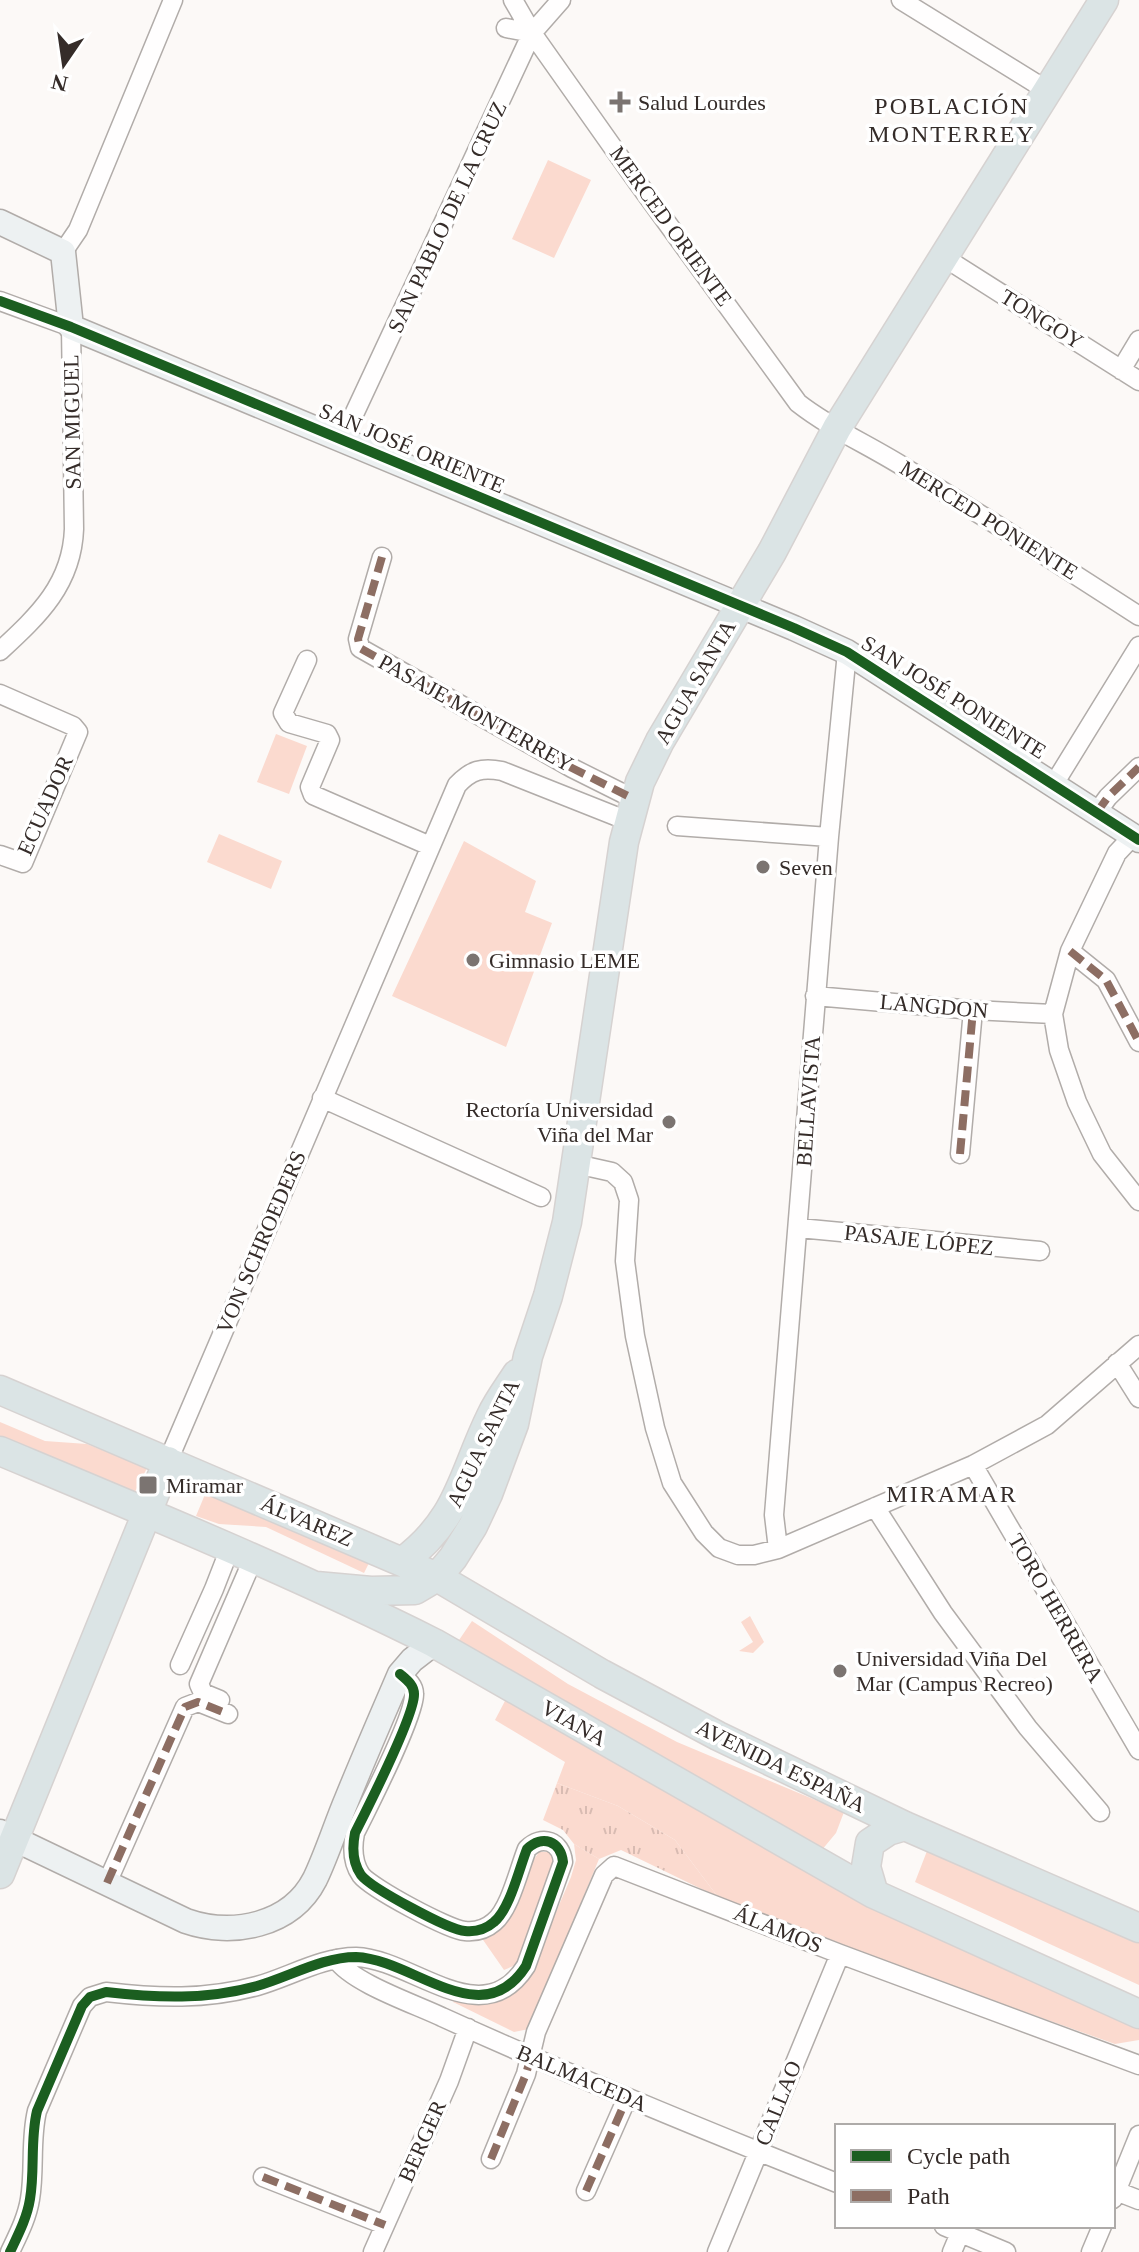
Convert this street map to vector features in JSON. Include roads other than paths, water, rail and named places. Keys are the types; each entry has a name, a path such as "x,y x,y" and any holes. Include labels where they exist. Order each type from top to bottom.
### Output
{"main road":[{"name":"AGUA SANTA","path":"437,1577 467,1536 488,1494 514,1424 528,1356 559,1259 631,810 660,741 772,552 837,428 1104,0"},
{"name":"AGUA SANTA","path":"402,1562 428,1540 451,1510 461,1493 492,1415 528,1356"},
{"name":"ÁLVAREZ","path":"0,1390 437,1577"},
{"name":"VIANA","path":"0,1451 316,1586 434,1643 874,1894 1139,2014"},
{"name":"VON SCHROEDERS","path":"0,1874 7,1835 168,1461"},
{"path":"316,1586 371,1591 415,1590 437,1577"},
{"name":"AVENIDA ESPAÑA","path":"437,1577 602,1674 718,1736 905,1826 1139,1928"},
{"path":"874,1894 866,1867 870,1843 888,1831 905,1826"}],"street":[{"path":"0,222 63,252 78,230 173,0"},
{"name":"MERCED ORIENTE","path":"513,0 532,33 798,403 837,428"},
{"name":"SAN PABLO DE LA CRUZ","path":"342,440 532,33 561,0"},
{"path":"901,0 1048,91"},
{"path":"506,28 532,33"},
{"name":"SAN MIGUEL","path":"0,651 57,590 72,555 71,327 63,252"},
{"name":"TONGOY","path":"945,258 1139,381"},
{"path":"0,301 71,327"},
{"name":"SAN JOSÉ ORIENTE","path":"71,327 739,605"},
{"path":"1121,370 1139,340"},
{"name":"MERCED PONIENTE","path":"837,428 983,516 1139,616"},
{"name":"PASAJE MONTERREY","path":"382,557 358,639 360,648 572,768 631,810"},
{"name":"SAN JOSÉ PONIENTE","path":"739,605 847,652 1136,838"},
{"path":"1054,784 1139,646"},
{"name":"BELLAVISTA","path":"778,1549 774,1515 815,996 847,652"},
{"path":"307,660 283,713 289,723 327,734 330,740 310,787 313,795 430,846"},
{"name":"ECUADOR","path":"0,694 77,729 23,863 0,855"},
{"path":"1097,812 1139,767"},
{"name":"VON SCHROEDERS","path":"168,1461 457,785 467,774 485,768 631,810"},
{"path":"677,826 829,837"},
{"path":"1136,838 1117,853 1070,951 1053,1014 1059,1050 1077,1102 1102,1154 1139,1201"},
{"path":"1070,951 1106,980 1139,1042"},
{"name":"LANGDON","path":"815,996 1053,1014"},
{"path":"960,1154 973,1010"},
{"path":"322,1098 541,1197"},
{"path":"576,1164 612,1172 623,1182 629,1200 625,1261 635,1336 655,1428 672,1483 704,1533 719,1548 738,1555 778,1549 973,1465 1047,1425 1139,1345"},
{"name":"PASAJE LÓPEZ","path":"799,1228 1040,1251"},
{"path":"1117,1363 1139,1398"},
{"name":"TORO HERRERA","path":"973,1465 1139,1750"},
{"path":"875,1507 943,1613 981,1665 1028,1728 1100,1812"},
{"path":"180,1665 214,1589 241,1553"},
{"path":"107,1883 185,1707 198,1702 226,1707 203,1693 199,1684 241,1553"},
{"path":"7,1835 186,1921 216,1929 247,1928 262,1923 287,1910 314,1880 400,1674 434,1643"},
{"path":"10,2252 30,2198 33,2128 37,2111 76,2019 90,1997 106,1992 176,1998 219,1995 336,1959 358,1957 378,1961 472,1996 503,1990 520,1975 526,1966 563,1862 563,1855 556,1844 544,1840 531,1844 500,1916 489,1926 474,1931 454,1929 370,1885 354,1858 355,1833 405,1724 414,1696 411,1685 400,1674"},
{"name":"ÁLAMOS","path":"531,2056 536,2032 604,1875 614,1866 1139,2065"},
{"name":"CALLAO","path":"717,2252 840,1954"},
{"name":"BALMACEDA","path":"336,1959 353,1976 468,2028 627,2098 835,2182"},
{"name":"BERGER","path":"373,2252 449,2081 468,2028"},
{"path":"491,2159 531,2056"},
{"path":"586,2191 627,2098"},
{"path":"1139,2135 1115,2195 1139,2200"},
{"path":"263,2177 385,2225"},
{"path":"1091,2252 1101,2228"},
{"path":"952,2252 952,2230 1006,2252"}],"place":[{"name":"Salud Lourdes","path":"620,102"},
{"name":"Seven","path":"763,867"},
{"name":"Gimnasio LEME","path":"473,960"},
{"name":"Rectoría Universidad Viña del Mar","path":"669,1122"},
{"name":"Miramar","path":"148,1485"},
{"name":"Universidad Viña Del Mar (Campus Recreo)","path":"840,1671"}],"district":[{"name":"POBLACIÓN MONTERREY","path":"952,120"},
{"name":"MIRAMAR","path":"952,1494"}]}
